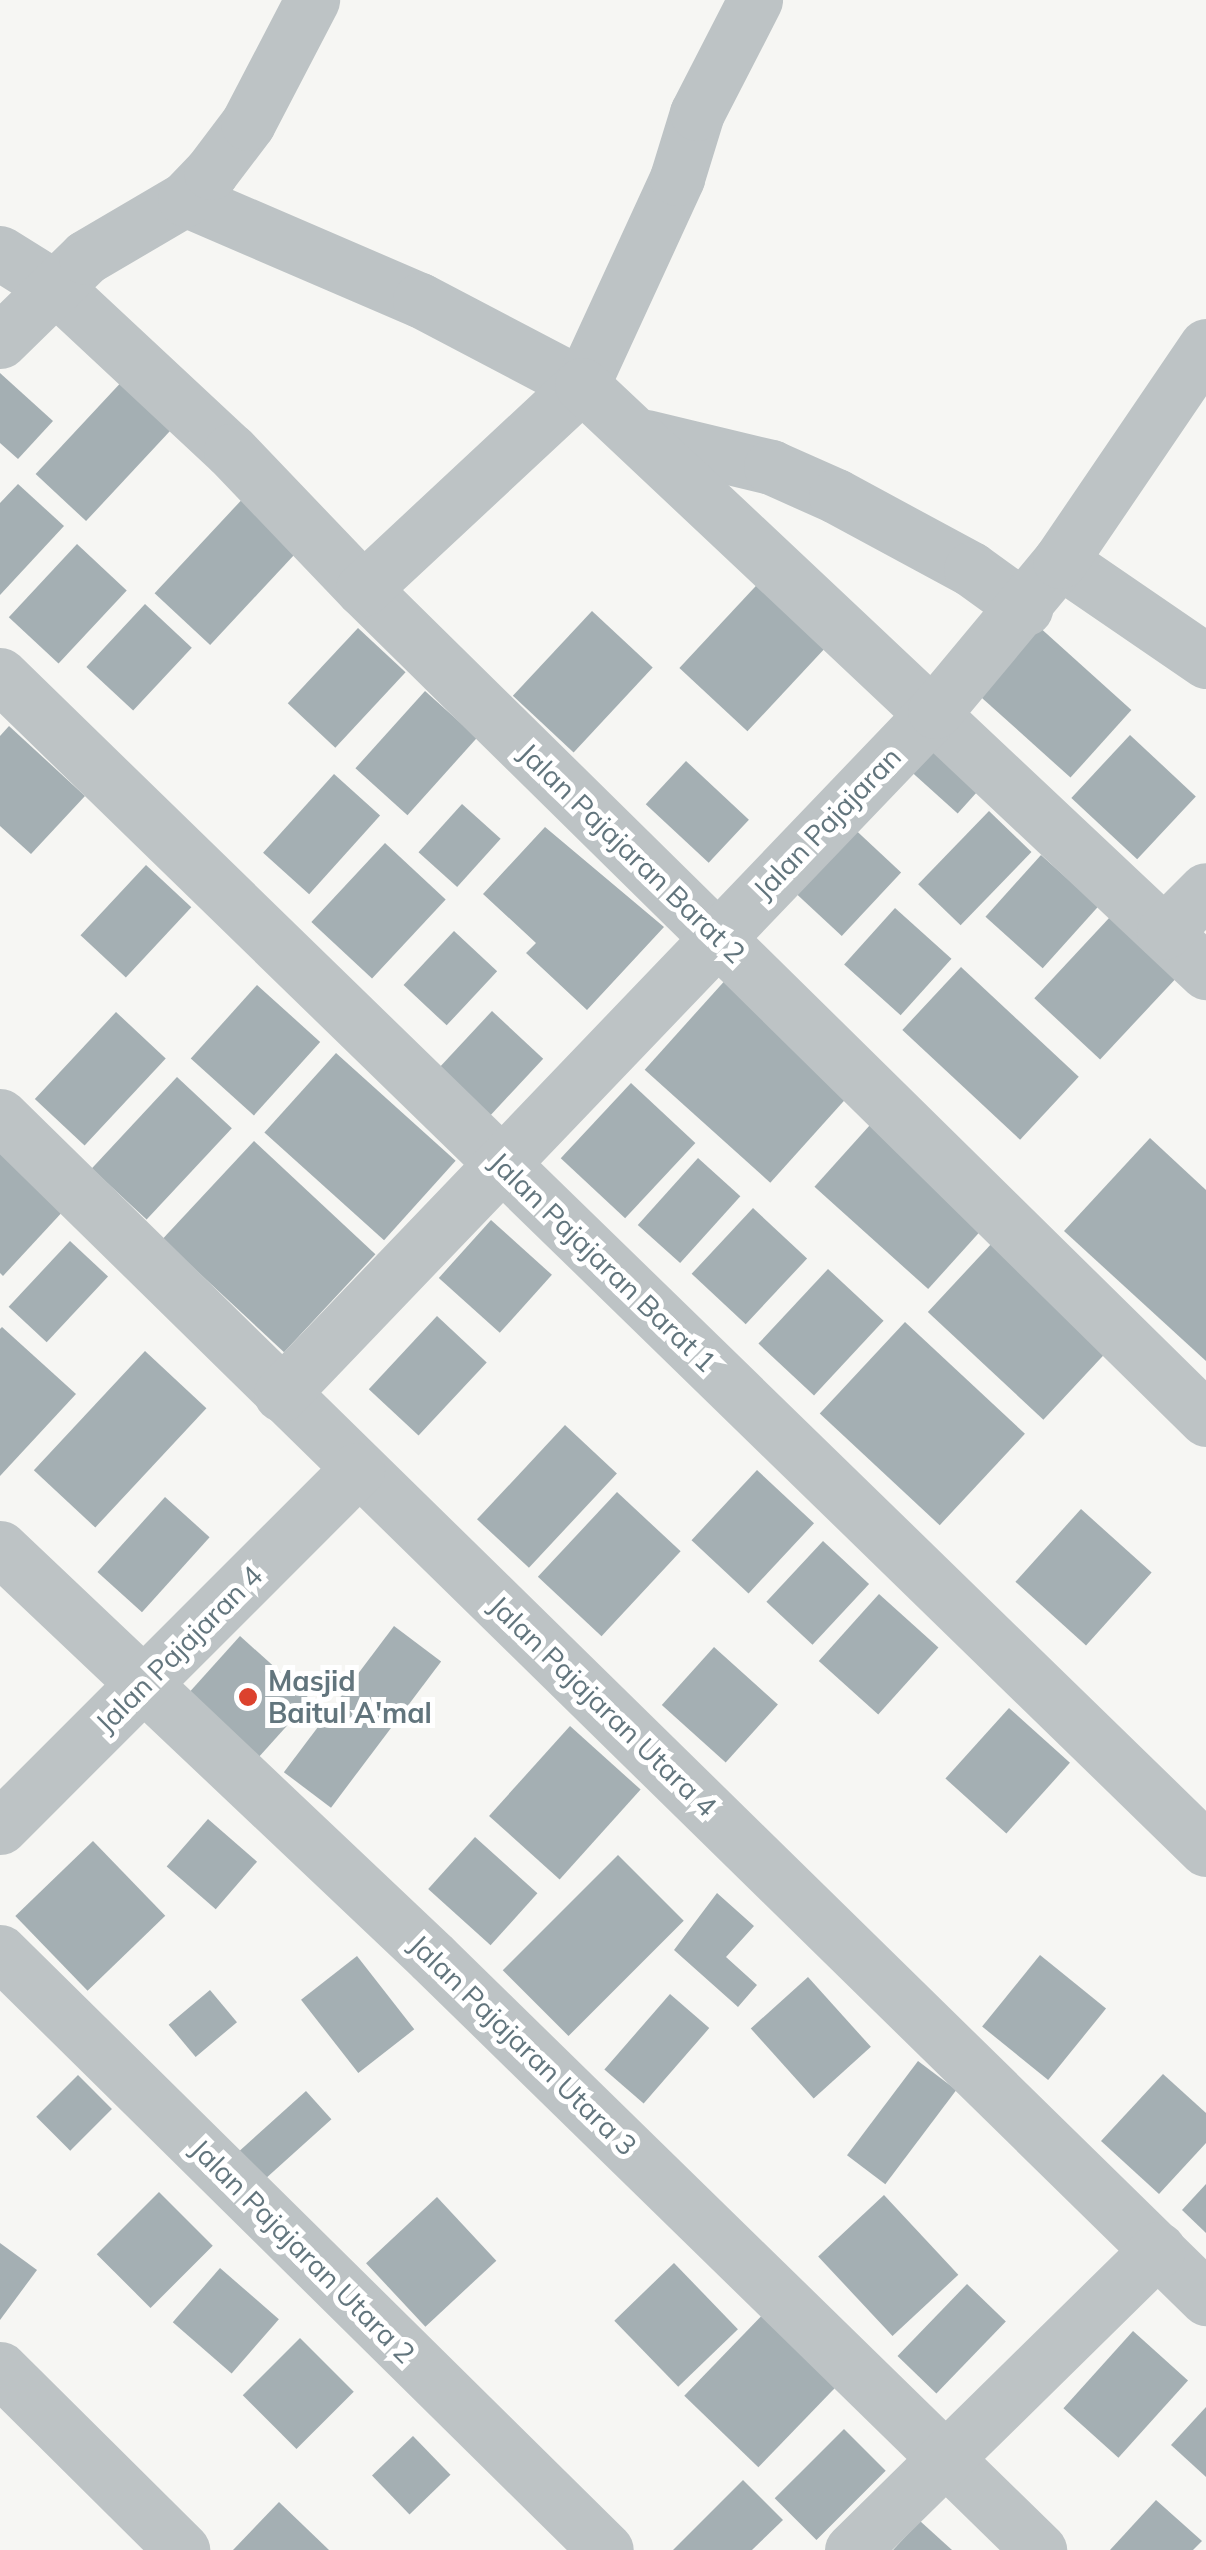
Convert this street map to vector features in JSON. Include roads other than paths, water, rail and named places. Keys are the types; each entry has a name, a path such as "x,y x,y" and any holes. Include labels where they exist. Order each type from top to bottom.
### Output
{"street":[{"path":"0,341 126,228 185,199 248,123 312,0"},
{"path":"362,589 582,385 677,178 698,113 755,0"},
{"path":"185,199 420,300 582,385 643,436 1206,972"},
{"name":"Jalan Pajajaran Barat 2","path":"0,253 56,288 231,451 362,589 1206,1419"},
{"name":"Jalan Pajajaran","path":"281,1394 499,1160 936,712 1060,561 1206,346"},
{"path":"643,436 771,467 836,496 972,568 1025,608"},
{"path":"1060,561 1206,661"},
{"name":"Jalan Pajajaran Barat 1","path":"0,675 1206,1849"},
{"path":"1164,932 1206,890"},
{"name":"Jalan Pajajaran Utara 4","path":"0,1116 1206,2298"},
{"name":"Jalan Pajajaran 4","path":"0,1827 357,1470"},
{"name":"Jalan Pajajaran Utara 3","path":"0,1548 140,1687 432,1957 949,2457 1039,2550"},
{"name":"Jalan Pajajaran Utara 2","path":"0,1952 606,2550"},
{"path":"852,2550 1158,2249"},
{"path":"0,2370 182,2550"}],"place":[{"name":"Masjid Baitul A'mal","path":"248,1697"}]}
